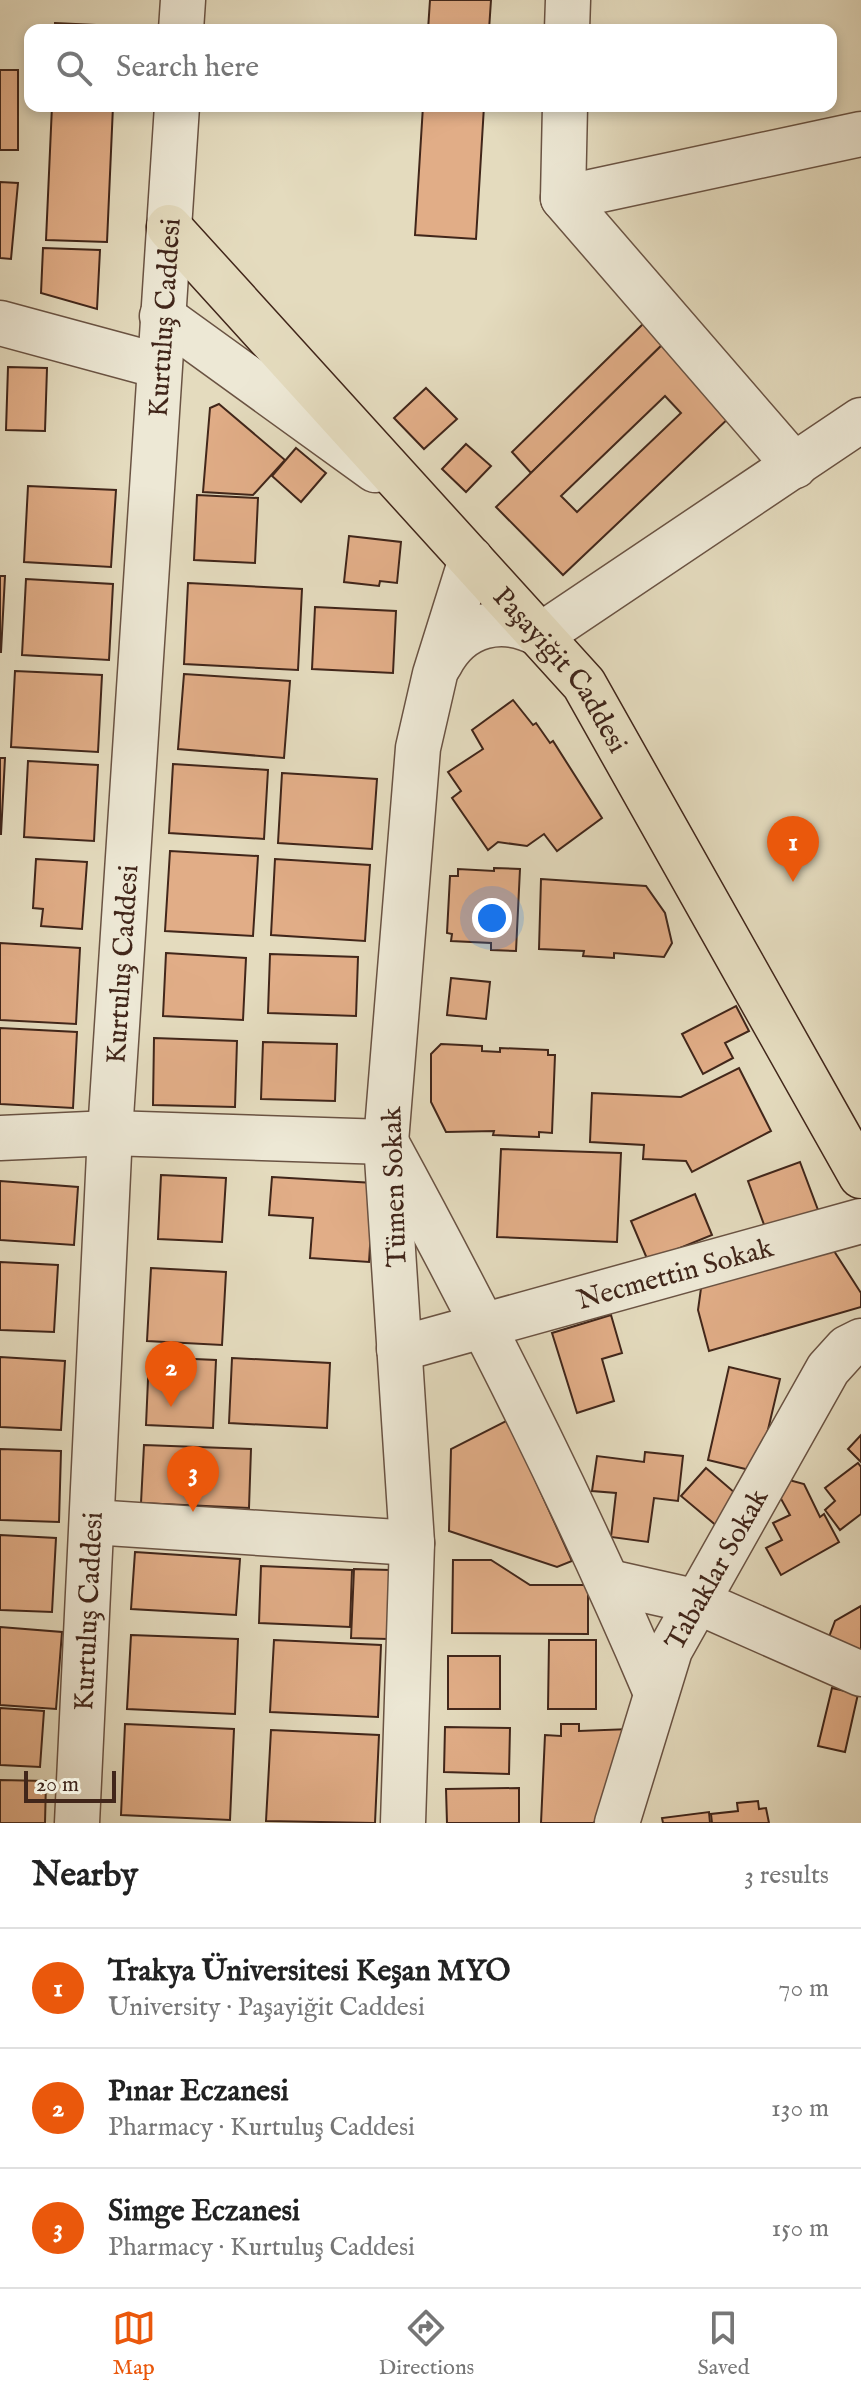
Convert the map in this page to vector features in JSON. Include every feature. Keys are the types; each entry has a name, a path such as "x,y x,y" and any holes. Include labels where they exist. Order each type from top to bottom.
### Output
{"main road":[{"name":"Paşayiğit Caddesi","path":"169,227 584,684 621,743 861,1176"}],"street":[{"path":"181,24 183,0"},
{"path":"567,24 568,0"},
{"name":"Kurtuluş Caddesi","path":"77,1823 110,1133 177,112"},
{"path":"565,112 563,198 795,466"},
{"path":"563,198 861,134"},
{"path":"162,316 338,442 430,514"},
{"path":"0,323 159,366"},
{"path":"435,674 447,650 471,630 501,622 517,624 541,635 861,420"},
{"name":"Tümen Sokak","path":"403,1823 412,1543 386,1142 415,774 435,674 471,559"},
{"path":"0,1138 110,1133 386,1142 487,1327 609,1582 656,1693"},
{"name":"Necmettin Sokak","path":"399,1349 861,1221"},
{"name":"Tabaklar Sokak","path":"617,1823 639,1760 670,1650 828,1369 847,1348 861,1341"},
{"path":"92,1522 412,1543"},
{"path":"609,1582 698,1602 861,1674"}],"building":[{"path":"430,0 491,0 489,24 428,24"},
{"path":"0,70 18,70 18,150 0,150"},
{"path":"52,112 113,112 107,242 46,240"},
{"path":"423,112 484,112 476,239 415,235"},
{"path":"0,182 18,183 11,259 0,258"},
{"path":"43,248 100,250 97,309 41,293"},
{"path":"644,323 664,343 531,473 512,452"},
{"path":"664,343 732,415 563,575 496,507","holes":["665,396 681,413 577,512 561,496"]},
{"path":"8,367 47,368 45,431 6,430"},
{"path":"426,388 457,419 424,449 394,418"},
{"path":"219,404 285,460 253,495 203,492 210,408"},
{"path":"466,444 491,466 466,492 442,469"},
{"path":"296,448 326,473 301,502 272,476"},
{"path":"28,486 116,490 111,567 24,562"},
{"path":"197,495 258,498 255,563 194,560"},
{"path":"349,536 401,542 397,583 380,581 379,586 344,582"},
{"path":"0,576 5,576 1,652 0,652"},
{"path":"26,579 113,584 109,660 22,655"},
{"path":"188,583 302,589 298,670 184,664"},
{"path":"315,607 396,611 393,673 312,669"},
{"path":"15,671 102,675 98,752 11,747"},
{"path":"184,674 290,681 284,758 178,749"},
{"path":"513,700 533,725 536,723 550,743 553,741 602,818 557,851 544,834 527,846 498,842 488,850 452,798 461,791 448,772 483,749 472,730"},
{"path":"0,758 5,758 1,834 0,834"},
{"path":"28,761 98,765 94,841 24,837"},
{"path":"173,764 268,770 264,839 169,833"},
{"path":"282,773 377,779 372,849 278,843"},
{"path":"170,851 258,856 253,936 165,931"},
{"path":"36,859 87,862 82,929 41,926 43,909 33,908"},
{"path":"275,859 370,865 365,941 271,935"},
{"path":"494,868 520,869 516,951 491,950 491,943 451,941 452,934 447,933 450,876 458,876 458,869 494,871"},
{"path":"541,879 646,886 665,913 672,943 664,957 614,953 614,958 583,956 584,951 539,949"},
{"path":"0,943 80,948 76,1024 0,1020"},
{"path":"166,953 246,958 243,1020 163,1016"},
{"path":"270,954 358,957 356,1016 268,1013"},
{"path":"451,978 490,982 486,1019 447,1015"},
{"path":"736,1006 749,1031 725,1043 733,1058 703,1074 682,1034"},
{"path":"0,1028 77,1032 73,1108 0,1104"},
{"path":"154,1038 237,1041 235,1107 153,1105"},
{"path":"263,1042 337,1044 335,1101 261,1099"},
{"path":"441,1044 482,1046 482,1051 500,1052 500,1048 548,1050 548,1055 555,1055 552,1133 539,1132 539,1137 493,1135 494,1131 446,1132 431,1102 431,1054"},
{"path":"739,1068 771,1131 692,1172 686,1161 643,1159 644,1145 590,1142 592,1093 681,1097"},
{"path":"501,1149 621,1153 617,1242 497,1237"},
{"path":"800,1162 818,1210 766,1230 748,1181"},
{"path":"161,1175 226,1178 222,1242 158,1239"},
{"path":"272,1177 374,1183 369,1262 310,1258 313,1218 269,1215"},
{"path":"0,1181 78,1187 74,1245 0,1240"},
{"path":"695,1194 712,1235 648,1261 631,1221"},
{"path":"834,1251 861,1293 861,1307 709,1351 698,1310 702,1281"},
{"path":"0,1262 58,1265 54,1332 0,1330"},
{"path":"151,1268 226,1272 222,1345 147,1341"},
{"path":"611,1315 622,1353 602,1359 614,1401 577,1413 552,1333"},
{"path":"0,1357 65,1361 61,1430 0,1427"},
{"path":"149,1357 216,1360 213,1428 146,1425"},
{"path":"232,1358 330,1363 327,1428 229,1423"},
{"path":"729,1367 780,1379 758,1472 708,1460"},
{"path":"508,1420 572,1561 557,1567 449,1531 451,1449"},
{"path":"861,1435 861,1462 848,1449"},
{"path":"144,1445 251,1449 249,1508 141,1503"},
{"path":"0,1449 61,1451 59,1522 0,1520"},
{"path":"645,1452 683,1456 678,1501 654,1498 648,1542 611,1537 616,1493 592,1491 597,1456 644,1462"},
{"path":"858,1463 861,1467 861,1514 840,1530 825,1510 835,1501 825,1488"},
{"path":"706,1468 742,1499 718,1527 681,1496"},
{"path":"789,1480 804,1484 820,1517 824,1514 839,1542 781,1575 766,1548 782,1540 773,1523 790,1515 780,1497"},
{"path":"0,1535 56,1538 52,1612 0,1610"},
{"path":"135,1552 240,1559 236,1615 131,1609"},
{"path":"453,1560 491,1560 530,1585 588,1585 588,1634 452,1633"},
{"path":"261,1566 352,1570 350,1627 259,1623"},
{"path":"354,1569 390,1570 388,1639 351,1638"},
{"path":"861,1606 861,1653 829,1637 835,1621"},
{"path":"0,1627 62,1632 56,1709 0,1705"},
{"path":"131,1635 238,1639 235,1714 127,1709"},
{"path":"274,1640 381,1645 378,1717 270,1712"},
{"path":"549,1640 596,1640 596,1709 548,1709"},
{"path":"448,1656 500,1656 500,1709 448,1709"},
{"path":"832,1688 858,1694 845,1752 818,1746"},
{"path":"0,1708 44,1711 40,1767 0,1765"},
{"path":"125,1724 234,1729 230,1820 121,1815"},
{"path":"561,1724 579,1724 579,1731 630,1729 594,1823 541,1823 545,1735 561,1736"},
{"path":"445,1727 510,1728 509,1774 444,1772"},
{"path":"271,1730 379,1735 375,1823 266,1821"},
{"path":"0,1780 46,1781 45,1823 0,1823"},
{"path":"519,1788 519,1823 447,1823 446,1789"},
{"path":"758,1801 759,1809 766,1808 769,1823 712,1823 711,1814 738,1811 737,1803"},
{"path":"709,1812 710,1823 663,1823 662,1818"}],"place":[{"name":"Trakya Üniversitesi Keşan MYO","path":"793,882"},
{"name":"Pınar Eczanesi","path":"171,1407"},
{"name":"Simge Eczanesi","path":"193,1512"}]}
